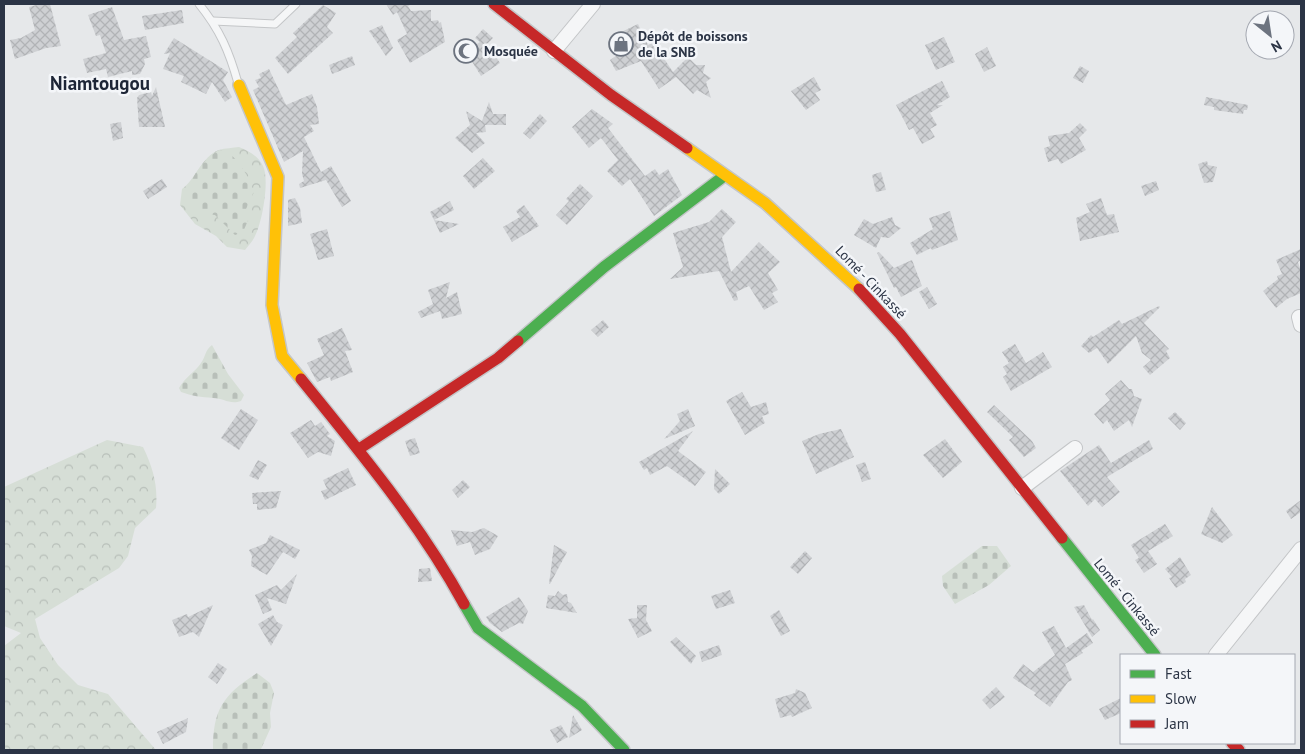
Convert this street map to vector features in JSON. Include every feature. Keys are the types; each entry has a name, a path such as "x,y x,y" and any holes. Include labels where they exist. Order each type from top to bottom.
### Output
{"main road":[{"name":"Lomé - Cinkassé","path":"494,4 611,95 664,130 724,176 765,203 864,294 900,334 1155,654"},
{"path":"239,85 278,177 272,305 282,356 398,498 430,545 478,628 582,706 624,750"},
{"path":"359,449 498,358 604,267 691,203 724,176"}],"street":[{"path":"554,51 593,4"},
{"path":"1022,488 1075,448"},
{"path":"1217,654 1301,549"}],"lane":[{"path":"199,4 213,21 229,51 239,85"},
{"path":"213,21 275,24 296,4"}],"green space":[{"path":"239,147 259,159 263,166 266,181 260,223 254,238 245,250 227,247 216,236 195,224 180,205 182,189 208,157 219,150"},
{"path":"219,150 231,155 241,166 254,192 246,209 249,218 243,232 235,235 215,215 200,212 192,205 189,197 194,176 201,166"},
{"path":"212,345 228,374 244,395 241,401 230,402 181,392 179,388 181,384 199,366"},
{"path":"107,440 143,447 154,477 156,508 135,528 128,556 119,568 35,619 40,638 58,665 78,685 108,694 156,750 4,750 4,646 21,633 4,626 4,487"},
{"path":"982,546 997,546 1011,566 989,585 955,604 943,586 942,576"},
{"path":"257,673 270,683 274,693 270,713 271,727 261,749 213,750 215,724 222,704 228,696"}],"building":[{"path":"50,4 61,46 46,48 15,59 10,40 21,38 35,30 29,7"},
{"path":"386,4 412,4 408,6 411,11 431,10 431,21 438,20 439,23 441,22 445,42 410,63 397,40 407,34 397,12 393,15"},
{"path":"323,5 336,13 327,27 333,33 288,74 275,58 297,37 293,33"},
{"path":"112,7 124,40 146,36 151,57 144,59 145,64 140,74 132,75 132,71 108,77 106,69 87,73 83,59 106,53 100,35 96,36 88,15"},
{"path":"182,10 184,23 145,30 142,16"},
{"path":"638,24 648,45 652,43 660,59 663,57 673,72 688,57 696,65 705,65 703,73 711,78 706,82 711,98 697,90 693,94 676,77 659,89 641,61 616,71 610,60 622,52 613,36"},
{"path":"382,25 393,48 386,56 369,31"},
{"path":"483,29 493,38 487,44 500,63 481,76 466,52 480,42 475,38"},
{"path":"944,37 955,62 936,70 925,45"},
{"path":"174,38 228,72 223,80 232,97 225,102 212,82 206,94 181,82 184,76 163,69 170,53 164,54"},
{"path":"987,47 996,66 984,72 975,54"},
{"path":"352,56 355,65 332,74 329,65"},
{"path":"1080,66 1089,71 1083,83 1073,78"},
{"path":"269,69 286,105 312,94 317,107 319,124 310,125 314,131 304,137 321,172 331,166 351,201 342,207 326,180 300,188 299,184 304,181 302,174 303,151 284,162 253,90 259,87 255,80 261,78 259,74"},
{"path":"814,77 821,90 815,93 820,100 806,110 791,91"},
{"path":"942,81 950,97 937,105 943,105 930,113 937,125 930,129 935,137 922,144 913,128 909,130 896,105"},
{"path":"156,87 165,127 139,127 137,98 139,95 151,92 152,96"},
{"path":"1206,97 1248,105 1247,110 1244,110 1243,114 1214,110 1214,107 1204,105"},
{"path":"489,102 493,114 506,114 506,125 485,125 486,132 476,133 485,143 472,153 455,138 470,125 466,111 482,121"},
{"path":"592,109 613,124 608,128 645,176 655,169 659,175 668,169 682,195 654,216 630,179 622,186 607,171 618,160 601,138 589,148 572,127"},
{"path":"540,114 547,121 530,139 523,133"},
{"path":"121,122 123,138 113,141 110,124"},
{"path":"1080,123 1087,130 1079,138 1086,150 1061,164 1058,159 1048,162 1044,148 1050,146 1048,136 1069,133"},
{"path":"483,158 495,171 474,189 463,176"},
{"path":"1207,161 1208,165 1217,167 1213,182 1204,183 1198,164"},
{"path":"881,172 886,190 876,192 872,175"},
{"path":"162,179 167,187 148,199 143,191"},
{"path":"1156,181 1159,190 1145,196 1141,186"},
{"path":"580,184 593,196 567,225 556,215 569,201 566,199"},
{"path":"295,198 300,208 302,223 288,226 288,200"},
{"path":"1101,198 1107,215 1114,214 1119,232 1080,241 1076,218 1090,212 1086,204"},
{"path":"450,201 454,210 434,220 430,212"},
{"path":"524,205 539,226 512,242 503,227 520,217 516,211"},
{"path":"722,209 736,222 722,237 731,272 759,242 780,262 768,273 778,290 772,293 778,302 764,310 749,286 736,292 738,300 734,301 719,271 670,279 683,267 673,233 709,222"},
{"path":"950,211 958,240 932,250 931,248 917,255 910,243 933,229 929,218"},
{"path":"892,217 895,225 901,228 889,238 881,237 876,248 854,235 864,219 873,224"},
{"path":"434,220 459,224 440,233"},
{"path":"327,229 334,256 318,260 310,234"},
{"path":"1301,249 1301,260 1298,262 1301,271 1301,293 1287,299 1276,308 1263,291 1278,279 1277,276 1282,274 1276,260"},
{"path":"879,252 894,268 912,260 922,286 901,297 896,287 894,288 877,253"},
{"path":"450,282 446,298 457,292 462,314 442,319 440,311 421,318 418,312 433,304 428,290"},
{"path":"927,287 937,304 929,309 919,292"},
{"path":"1159,306 1144,323 1169,349 1166,351 1170,358 1150,375 1143,367 1151,360 1142,353 1136,336 1108,364 1097,348 1089,353 1081,346 1091,335 1093,337 1119,320 1122,324"},
{"path":"603,320 609,327 598,337 591,330"},
{"path":"342,328 352,350 345,351 353,372 331,381 330,377 317,382 307,363 324,355 317,339"},
{"path":"1015,344 1026,363 1043,352 1052,367 1011,391 1003,377 1007,374 1003,367 1009,363 1002,352"},
{"path":"1121,380 1129,389 1132,389 1134,396 1142,399 1132,427 1129,420 1114,431 1107,420 1103,424 1094,414 1110,400 1105,394"},
{"path":"742,392 751,407 766,402 769,414 762,416 765,423 745,435 726,401"},
{"path":"994,405 1032,441 1036,448 1024,457 1009,440 1013,437 987,412"},
{"path":"241,409 258,420 239,450 221,438"},
{"path":"688,409 695,426 664,439 680,421 677,414"},
{"path":"1175,412 1186,423 1180,430 1168,418"},
{"path":"311,420 315,426 321,422 330,434 327,436 335,441 331,456 318,452 308,458 290,433"},
{"path":"841,429 854,457 816,474 802,441 819,434"},
{"path":"693,431 678,451 706,472 695,486 667,466 650,475 647,468 644,470 639,462"},
{"path":"415,438 420,453 410,456 405,441"},
{"path":"945,439 962,462 943,478 923,455"},
{"path":"1149,440 1153,449 1107,477 1120,492 1102,507 1095,499 1088,506 1060,471 1099,445 1111,463"},
{"path":"258,460 267,465 258,480 249,476"},
{"path":"865,462 871,479 862,482 856,465"},
{"path":"348,468 356,485 325,500 321,491 327,489 323,480"},
{"path":"715,469 730,484 719,494 714,489"},
{"path":"463,480 470,487 458,498 452,490"},
{"path":"281,491 276,508 257,510 257,504 253,504 252,493"},
{"path":"1301,500 1301,512 1291,519 1286,511"},
{"path":"1212,507 1233,535 1222,543 1201,534"},
{"path":"1165,524 1173,536 1148,551 1157,564 1144,573 1135,560 1139,558 1131,545"},
{"path":"484,528 498,536 490,549 475,555 470,542 457,546 451,530 472,532"},
{"path":"270,535 300,550 295,559 283,552 267,575 251,566 252,556 249,550 266,543"},
{"path":"554,545 567,552 549,584"},
{"path":"805,551 812,558 798,574 790,567"},
{"path":"1180,557 1191,575 1185,579 1186,582 1176,588 1169,578 1172,577 1165,569"},
{"path":"430,568 432,581 418,582 419,569"},
{"path":"297,574 286,604 267,598 272,610 263,614 255,595 277,585 281,590"},
{"path":"730,590 735,603 716,609 711,596"},
{"path":"558,591 563,595 567,594 568,602 571,603 577,613 546,608 548,595 555,596"},
{"path":"519,597 528,611 523,624 519,623 502,632 490,623 486,617"},
{"path":"213,605 199,637 193,632 179,637 172,620 187,614 188,617"},
{"path":"637,605 647,605 646,620 652,631 638,638 628,619 637,618"},
{"path":"1084,605 1100,630 1092,637 1074,607"},
{"path":"779,610 790,631 781,636 770,616"},
{"path":"273,615 277,622 283,625 271,646 258,624"},
{"path":"1054,626 1066,648 1087,633 1093,643 1081,651 1083,653 1065,664 1072,680 1068,682 1050,707 1034,695 1036,693 1013,678 1023,664 1033,672 1055,655 1042,632"},
{"path":"676,637 696,656 691,664 670,642"},
{"path":"719,645 722,655 702,662 699,652"},
{"path":"218,663 227,669 217,684 208,677"},
{"path":"996,687 1005,697 990,709 982,700"},
{"path":"796,689 805,693 812,708 792,717 791,715 780,718 775,699 795,693"},
{"path":"1120,698 1120,713 1105,720 1099,709"},
{"path":"573,715 582,730 569,738"},
{"path":"188,718 186,732 163,744 157,732"},
{"path":"561,725 568,737 557,743 550,730"}],"traffic: fast":[{"path":"518,341 604,267 724,176"},
{"path":"1062,538 1154,654"},
{"path":"464,604 478,628 582,706 624,750"}],"traffic: slow":[{"path":"239,85 278,177 272,305 282,356 301,379"},
{"path":"687,148 765,203 859,289"}],"traffic: jam":[{"path":"494,4 611,95 687,148"},
{"path":"859,289 900,334 1062,538"},
{"path":"359,449 498,358 518,341"},
{"path":"301,379 388,488 428,545 464,604"},
{"path":"1233,744 1239,750"}],"place":[{"name":"Dépôt de boissons de la SNB","path":"621,44"},
{"name":"Mosquée","path":"466,51"}],"district":[{"name":"Niamtougou","path":"100,83"}]}
